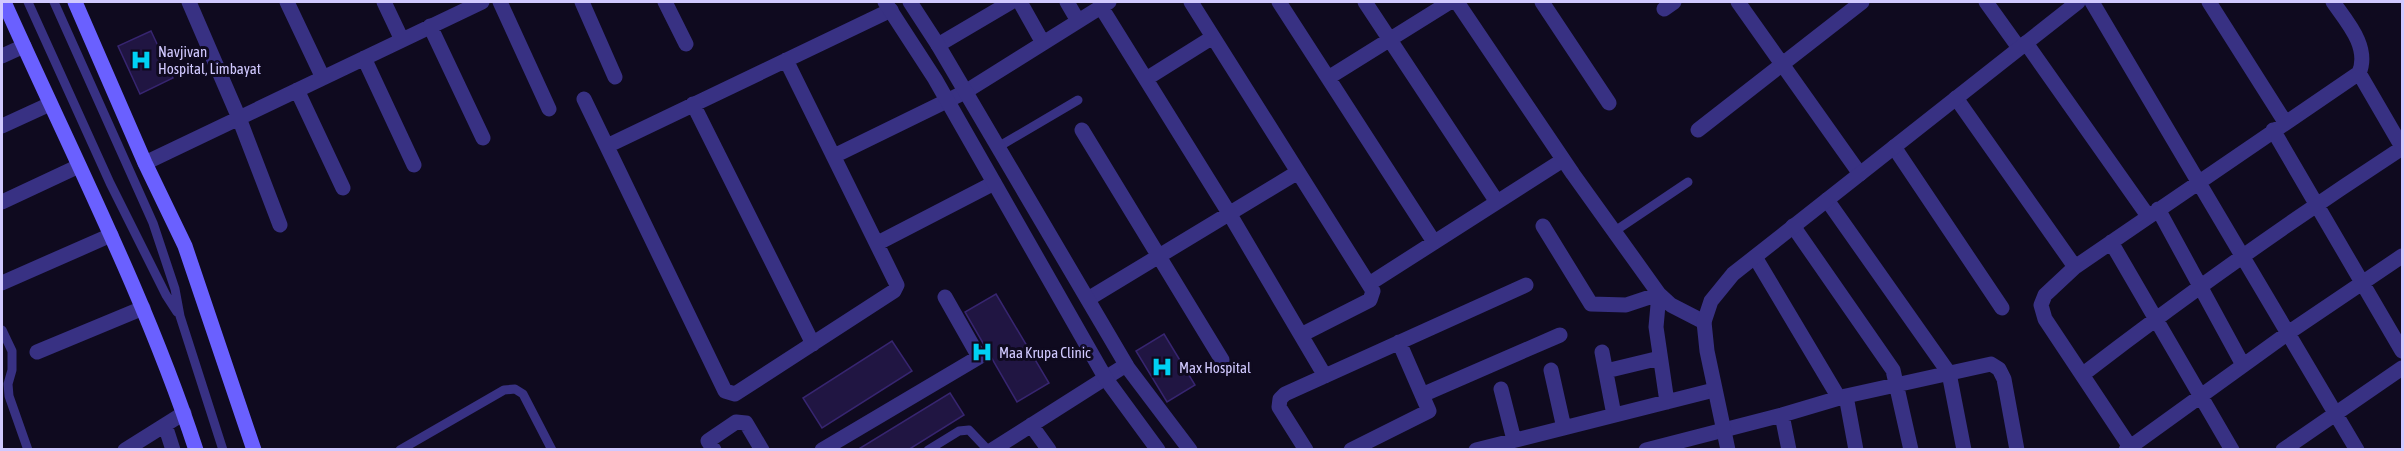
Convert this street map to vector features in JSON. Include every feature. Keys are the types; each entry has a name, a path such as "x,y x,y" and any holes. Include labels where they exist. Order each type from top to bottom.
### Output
{"main road":[{"path":"75,2 145,163 185,246 254,450"},
{"path":"4,8 80,166 143,308 196,450"}],"street":[{"path":"189,2 239,118 280,225"},
{"path":"287,2 323,78"},
{"path":"384,2 402,40"},
{"path":"145,163 482,2"},
{"path":"500,2 549,109"},
{"path":"582,2 615,77"},
{"path":"665,2 686,44"},
{"path":"910,2 938,45 1126,365 1190,450"},
{"path":"938,45 1011,2"},
{"path":"1020,2 1043,42"},
{"path":"1067,2 1078,21"},
{"path":"1191,2 1373,291 1370,300 1301,335"},
{"path":"1279,2 1434,242"},
{"path":"1365,2 1497,202"},
{"path":"1328,78 1450,2"},
{"path":"1456,2 1563,160 1659,294 1671,305 1704,322"},
{"path":"1542,2 1608,103"},
{"path":"1738,2 1860,174"},
{"path":"1698,130 1862,2"},
{"path":"1986,2 2153,212 2200,286 2243,365"},
{"path":"1728,450 1714,390 1704,322 1711,301 1733,274 2078,2"},
{"path":"2092,2 2357,450"},
{"path":"2209,2 2279,126 2316,204 2403,351"},
{"path":"2333,2 2351,28 2361,48 2363,62 2359,73 2075,267 2045,295 2042,305 2045,319 2129,449 2288,333 2403,256"},
{"path":"834,156 965,92 1105,4 1146,79 1229,213 1325,376"},
{"path":"607,146 786,60 888,6 947,100 1106,379 1158,450"},
{"path":"430,26 483,138"},
{"path":"1146,79 1213,37"},
{"path":"2,56 24,46"},
{"path":"364,58 414,165"},
{"path":"584,99 725,391 735,394 894,291 897,285 786,60"},
{"path":"2082,375 2200,286 2316,204 2403,147 2359,73"},
{"path":"297,90 343,188"},
{"path":"1956,98 2075,267"},
{"path":"2,126 50,104"},
{"path":"693,105 813,344"},
{"path":"1082,130 1222,360"},
{"path":"1894,147 2002,308"},
{"path":"1369,284 1563,160"},
{"path":"2,202 80,166"},
{"path":"1088,299 1298,172"},
{"path":"878,243 994,183"},
{"path":"1827,200 1949,373 1964,450"},
{"path":"1543,226 1591,304 1626,305 1659,294"},
{"path":"1793,226 1889,364 1897,385 1911,450"},
{"path":"2,283 111,235"},
{"path":"2111,242 2232,450"},
{"path":"1755,257 1842,397 1856,450"},
{"path":"1306,450 1279,407 1280,399 1285,394 1526,285"},
{"path":"1659,294 1656,327 1667,402"},
{"path":"822,450 979,357 945,297"},
{"path":"37,352 143,308"},
{"path":"1422,395 1560,335"},
{"path":"1351,450 1429,411 1399,342"},
{"path":"1602,351 1614,415"},
{"path":"1606,371 1660,358"},
{"path":"1646,450 1842,397 1991,364 1999,369 2004,379 2017,450"},
{"path":"994,449 1126,365"},
{"path":"2283,450 2335,412 2403,368"},
{"path":"1551,370 1564,428"},
{"path":"1501,389 1514,440"},
{"path":"1476,450 1714,390"},
{"path":"125,450 184,413"},
{"path":"1782,415 1789,450"},
{"path":"714,450 708,441 736,423 746,423 762,450"},
{"path":"165,425 173,450"},
{"path":"1031,425 1049,450"}],"lane":[{"path":"27,2 110,183 166,295 180,316"},
{"path":"54,2 153,223 176,289 180,316 223,450"},
{"path":"998,147 1078,100"},
{"path":"1615,231 1688,182"},
{"path":"2,330 12,351 9,396 28,450"},
{"path":"400,450 504,390 515,389 523,394 552,450"},
{"path":"928,450 959,431 969,430 994,449"}],"building":[{"path":"151,31 173,78 140,94 118,46"},
{"path":"996,294 1049,383 1017,402 965,312"},
{"path":"1164,334 1195,385 1167,402 1136,351"},
{"path":"892,341 912,371 822,428 803,398"},
{"path":"950,393 964,415 908,450 857,450"}],"place":[{"name":"Navjivan Hospital, Limbayat","path":"141,60"},
{"name":"Maa Krupa Clinic","path":"982,352"},
{"name":"Max Hospital","path":"1162,367"}]}
